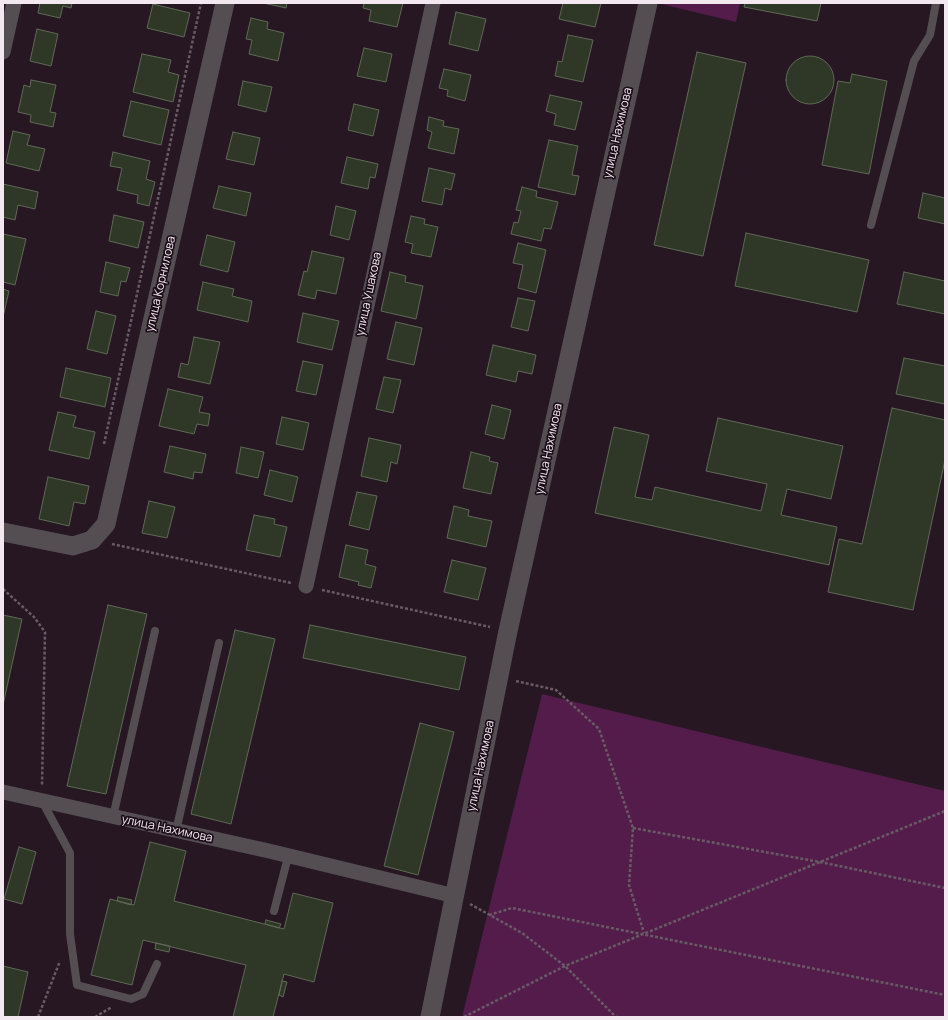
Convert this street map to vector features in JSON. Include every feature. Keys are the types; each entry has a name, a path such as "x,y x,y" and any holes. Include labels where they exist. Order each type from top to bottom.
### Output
{"street":[{"path":"3,52 14,3"},
{"name":"улица Корнилова","path":"3,532 73,546 92,540 106,524 225,3"},
{"name":"улица Ушакова","path":"306,586 433,3"},
{"name":"улица Нахимова","path":"430,1017 499,678 586,273 648,3"},
{"name":"улица Нахимова","path":"3,792 455,896"}],"lane":[{"path":"871,226 914,61 930,35 936,3"},
{"path":"113,817 155,631"},
{"path":"176,831 219,643"},
{"path":"42,801 70,853 70,934 76,985 131,999 143,994 157,964"},
{"path":"274,911 288,857"}],"path":[{"path":"103,445 201,3"},
{"path":"3,589 34,617 45,632 42,801"},
{"path":"499,678 556,690 599,729 633,828 629,885 644,933"},
{"path":"464,1017 565,966 945,811"},
{"path":"633,828 820,862 945,888"},
{"path":"455,896 522,933 565,966 616,1017"},
{"path":"489,915 512,908 644,933 945,995"},
{"path":"38,1017 70,934"}],"shaded area":[{"path":"657,3 740,3 736,22"},
{"path":"542,694 945,791 945,1017 462,1017"}],"building":[{"path":"40,3 72,3 71,8 63,6 60,18 38,13"},
{"path":"263,3 287,3 286,8"},
{"path":"364,3 403,3 397,27 369,21 371,10 363,8"},
{"path":"563,3 601,3 595,27 559,19"},
{"path":"745,3 821,3 817,21 744,7"},
{"path":"153,4 190,13 184,37 147,28"},
{"path":"456,12 486,19 478,51 449,44"},
{"path":"251,18 268,22 267,29 284,33 278,61 249,54 252,40 246,39"},
{"path":"37,29 58,34 51,66 30,61"},
{"path":"568,35 593,40 583,82 555,76 558,61 562,62"},
{"path":"364,48 392,54 386,82 357,76"},
{"path":"697,52 746,63 703,256 654,245"},
{"path":"142,54 171,60 168,72 179,75 173,102 133,92"},
{"path":"810,56 819,58 827,63 832,71 834,80 832,89 827,97 819,102 810,104 801,102 793,97 788,89 786,80 788,71 793,63 801,58"},
{"path":"444,69 471,75 465,101 447,96 448,90 439,88"},
{"path":"852,74 887,81 869,174 822,165 838,81 850,83"},
{"path":"31,80 56,85 50,112 56,113 53,127 30,122 31,115 18,112 24,85 30,87"},
{"path":"243,81 272,87 266,112 238,105"},
{"path":"550,95 582,102 575,130 554,125 556,114 546,111"},
{"path":"131,101 169,110 161,145 123,136"},
{"path":"354,104 379,110 373,136 348,130"},
{"path":"429,117 444,121 443,126 459,129 454,154 428,148 432,132 427,130"},
{"path":"13,131 30,135 27,145 45,149 39,171 6,163"},
{"path":"233,132 260,138 254,165 226,159"},
{"path":"549,140 578,146 572,175 579,176 575,195 538,187"},
{"path":"113,152 150,161 146,179 155,182 149,206 137,203 138,195 117,190 122,168 110,166"},
{"path":"347,157 378,164 375,178 370,177 368,189 341,183"},
{"path":"429,168 455,174 451,190 445,188 442,205 422,201"},
{"path":"3,184 38,192 35,209 18,205 15,220 3,217"},
{"path":"219,186 251,193 246,216 213,208"},
{"path":"522,187 537,191 536,197 558,202 551,229 544,228 541,241 511,234 514,222 518,223 521,211 516,210"},
{"path":"923,193 945,198 945,224 918,218"},
{"path":"336,206 356,211 349,240 330,235"},
{"path":"114,215 144,222 138,248 109,241"},
{"path":"411,216 425,219 424,224 438,227 431,257 411,253 413,244 405,242"},
{"path":"746,233 869,260 857,312 735,286"},
{"path":"3,234 26,239 15,285 3,282"},
{"path":"207,235 235,242 228,272 200,265"},
{"path":"518,243 546,250 536,293 518,288 523,265 513,263"},
{"path":"312,251 344,258 336,294 317,290 315,299 298,295 304,271 307,272"},
{"path":"106,262 130,268 126,282 121,281 118,296 100,292"},
{"path":"390,272 406,276 405,282 423,286 416,319 381,311"},
{"path":"904,272 945,281 945,314 897,304"},
{"path":"203,282 234,289 232,296 252,301 248,322 197,310"},
{"path":"3,289 9,291 3,317"},
{"path":"518,298 535,301 528,331 511,327"},
{"path":"96,311 116,316 107,354 87,349"},
{"path":"303,313 339,321 332,350 297,342"},
{"path":"396,322 422,328 414,365 387,359"},
{"path":"194,337 220,342 210,384 178,377 181,363 188,365"},
{"path":"493,345 536,355 532,374 518,371 516,382 486,375"},
{"path":"904,358 945,366 945,404 896,394"},
{"path":"303,361 323,365 316,395 296,391"},
{"path":"66,368 111,378 105,407 60,397"},
{"path":"384,377 401,380 393,413 376,409"},
{"path":"168,389 203,397 199,412 210,414 208,426 197,424 194,434 159,426"},
{"path":"492,405 511,410 504,439 485,434"},
{"path":"892,408 945,420 945,460 913,610 828,592 839,539 862,544"},
{"path":"58,412 76,416 73,427 95,432 89,459 49,450"},
{"path":"282,417 309,423 303,450 276,444"},
{"path":"718,418 843,446 831,499 787,489 781,515 837,527 829,565 595,513 614,427 649,435 635,497 652,500 655,487 761,511 767,484 706,471"},
{"path":"369,438 401,445 397,464 391,462 387,482 361,476"},
{"path":"170,446 206,454 202,473 194,472 193,479 164,472"},
{"path":"241,447 264,452 258,478 236,473"},
{"path":"471,452 490,457 489,461 498,463 491,494 463,488"},
{"path":"270,470 298,477 292,502 264,495"},
{"path":"48,477 89,486 85,504 74,502 69,526 39,519"},
{"path":"357,492 377,496 369,530 349,525"},
{"path":"149,501 175,507 167,538 142,533"},
{"path":"454,506 469,510 468,516 492,521 486,547 447,538"},
{"path":"254,515 275,519 274,524 287,527 280,557 246,550"},
{"path":"346,545 368,550 365,564 376,567 371,588 358,585 359,582 339,577"},
{"path":"452,560 486,568 478,600 444,592"},
{"path":"108,605 147,614 106,794 67,786"},
{"path":"3,615 22,619 3,705"},
{"path":"310,625 466,657 459,690 303,658"},
{"path":"235,630 275,639 231,824 191,814"},
{"path":"420,723 454,732 418,875 384,866"},
{"path":"150,842 186,851 174,901 284,929 293,893 333,903 314,982 284,974 273,1017 233,1017 246,965 143,940 132,985 91,975 110,899 134,905"},
{"path":"19,847 36,852 22,904 4,899"},
{"path":"118,897 132,900 131,905 117,901"},
{"path":"266,920 281,924 279,928 265,924"},
{"path":"156,943 170,946 169,952 155,949"},
{"path":"3,966 28,972 18,1017 3,1017"},
{"path":"282,981 287,982 283,997 279,995"}]}
